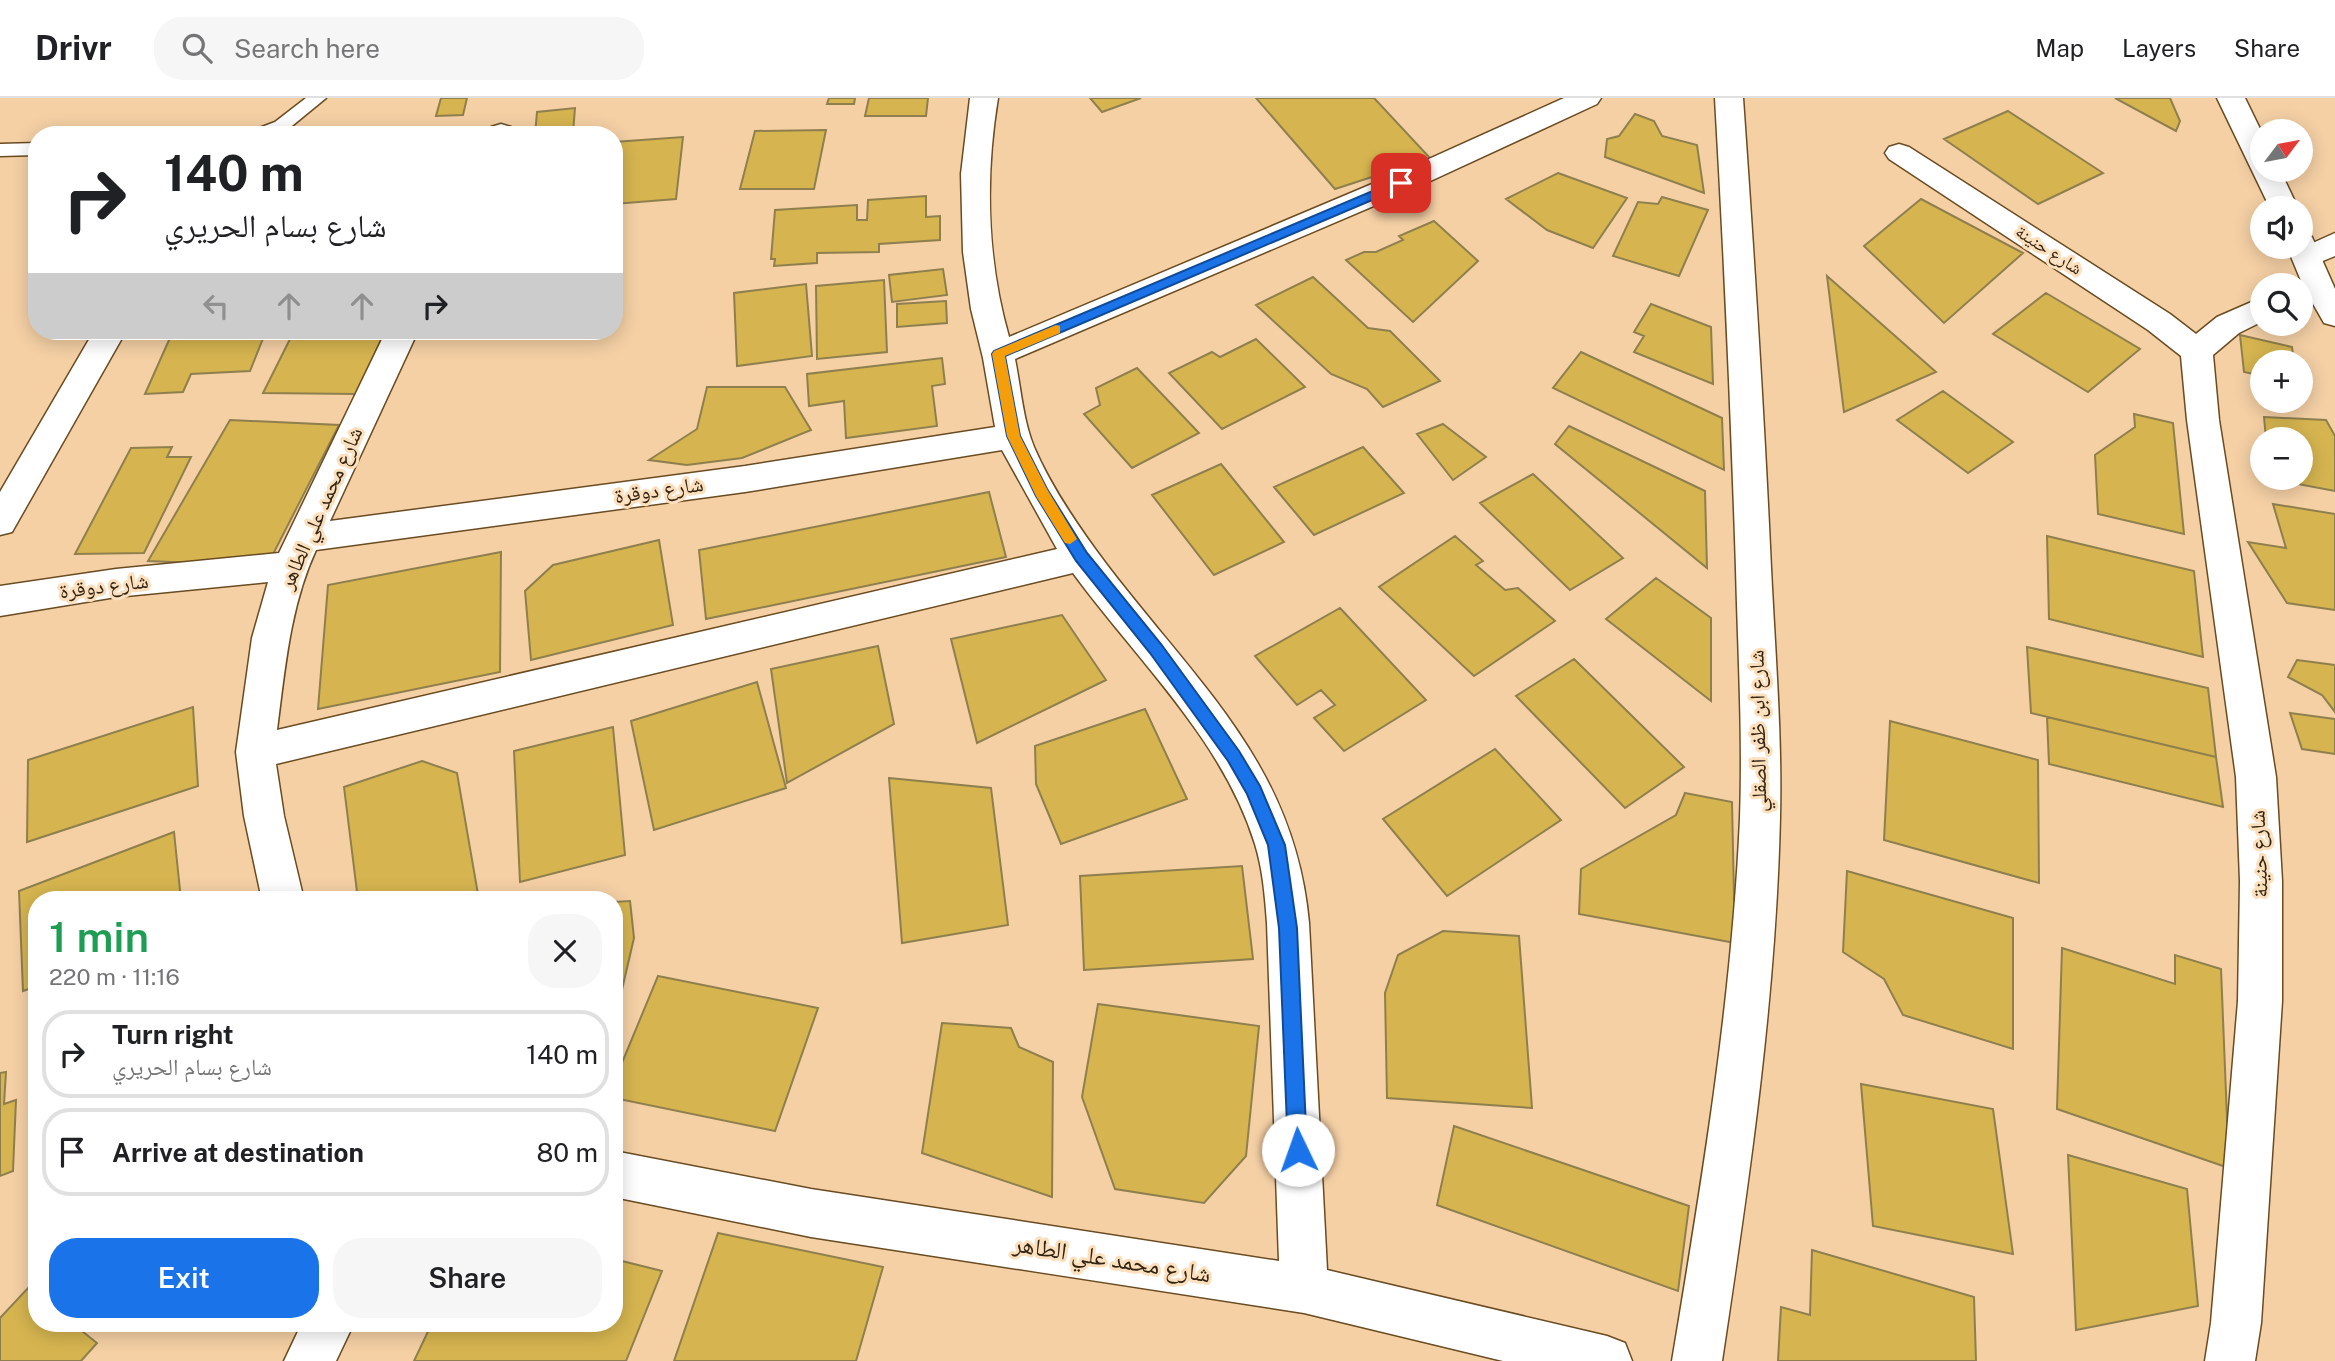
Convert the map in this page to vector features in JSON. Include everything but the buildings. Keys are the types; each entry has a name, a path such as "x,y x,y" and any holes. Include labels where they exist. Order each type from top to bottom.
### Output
{"street":[{"path":"984,98 979,124 977,192 980,263 985,303 1014,436 1041,492 1081,557 1156,649 1233,756 1254,791 1276,845 1288,928 1304,1289"},
{"path":"998,354 1401,183 1587,98"},
{"name":"شارع ابن ظفر الصقلي","path":"1697,1361 1731,1151 1743,1040 1760,818 1760,731 1750,453 1728,98"},
{"path":"2231,98 2250,137"},
{"name":"شارع حنينة","path":"1899,153 2160,322 2197,351 2203,420 2256,777 2261,881 2260,1001 2236,1323 2230,1361"},
{"path":"2313,248 2335,243"},
{"path":"2313,294 2335,315"},
{"path":"2197,351 2228,325 2250,314"},
{"path":"0,522 105,340"},
{"name":"شارع محمد علي الطاهر","path":"280,891 264,816 256,752 270,638 298,552 398,340"},
{"name":"شارع دوقرة","path":"0,601 1014,436"},
{"path":"256,752 1081,557"},
{"name":"شارع محمد علي الطاهر","path":"623,1176 811,1213 1304,1289 1606,1361"},
{"path":"309,1361 324,1332"}],"lane":[{"path":"281,126 317,98"},
{"path":"0,150 28,149"}],"slow traffic":[{"path":"1056,329 998,354 1014,436 1041,492 1070,539"}],"route":[{"path":"1298,1150 1288,928 1281,868 1266,817 1233,756 1156,649 1081,557 1041,492 1014,436 998,354 1401,183"}]}
